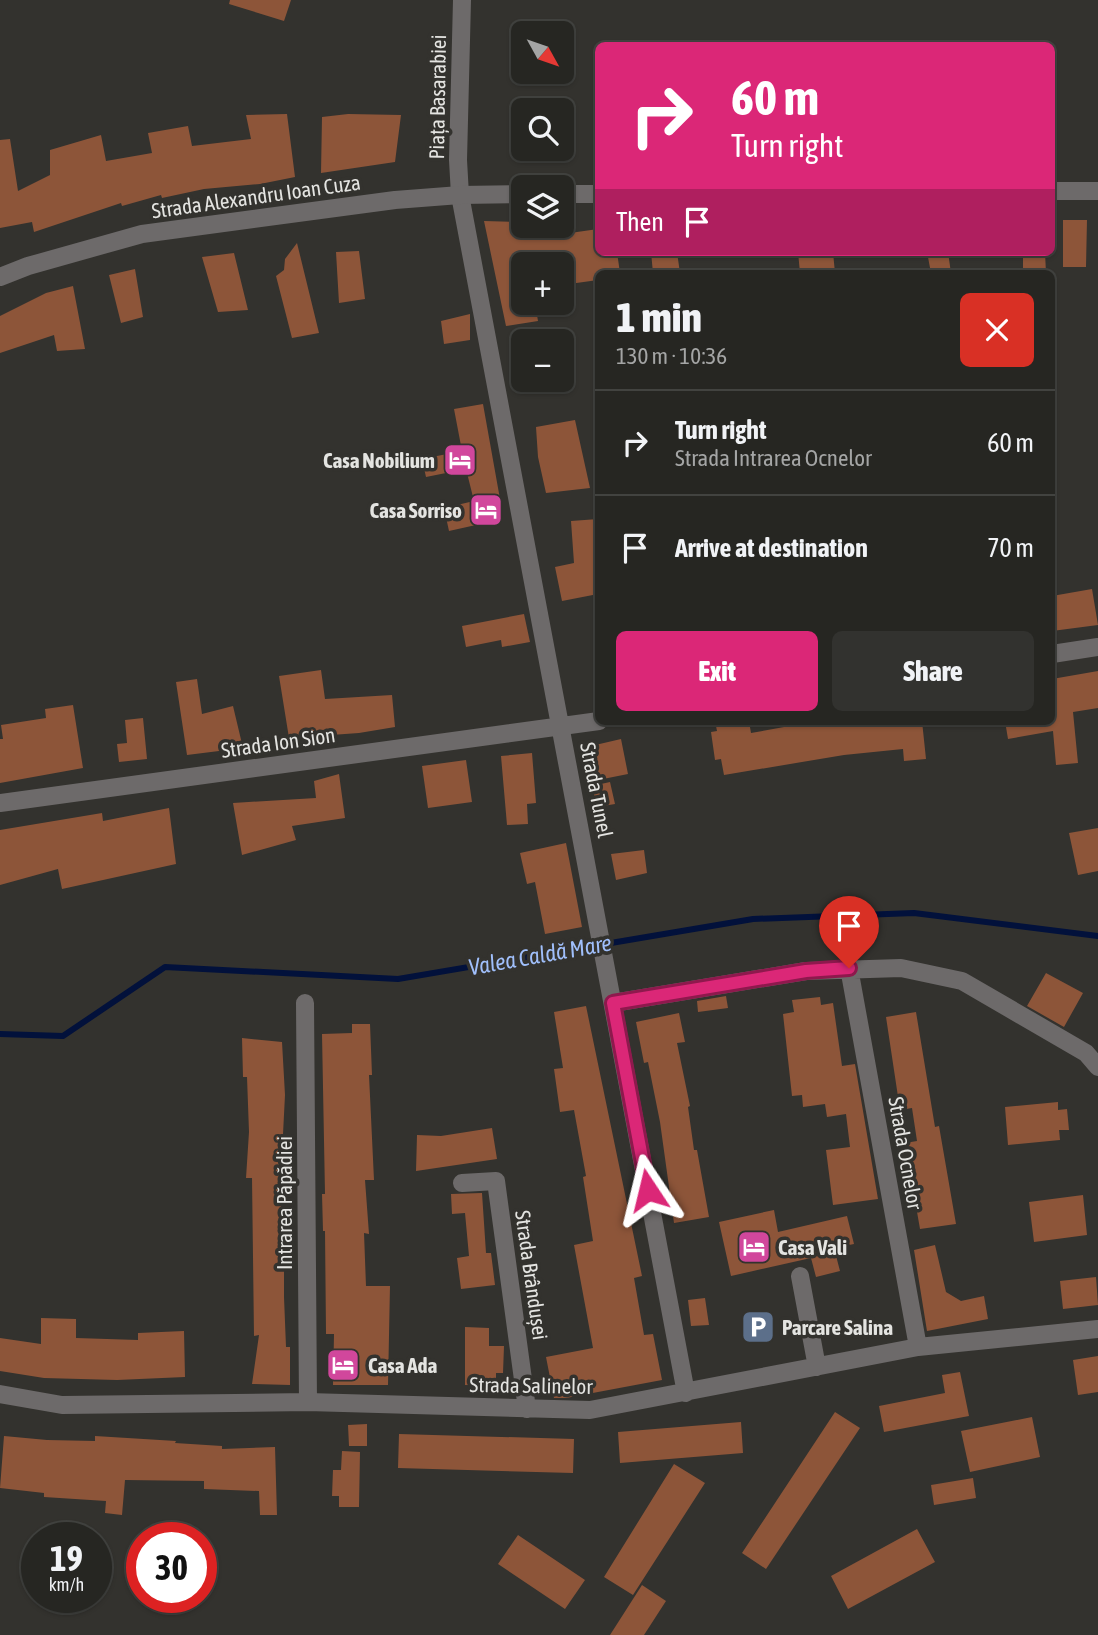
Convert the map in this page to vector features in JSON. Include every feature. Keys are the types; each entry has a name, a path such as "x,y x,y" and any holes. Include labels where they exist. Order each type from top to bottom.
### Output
{"street":[{"name":"Piața Basarabiei","path":"460,195 458,160 462,0"},
{"path":"1055,191 1098,191"},
{"name":"Strada Alexandru Ioan Cuza","path":"0,277 28,266 142,234 396,200 511,194"},
{"path":"574,194 595,194"},
{"name":"Strada Tunel","path":"460,195 686,1394"},
{"path":"1055,654 1098,647"},
{"name":"Strada Ion Sion","path":"0,803 595,721"},
{"name":"Strada Ocnelor","path":"849,968 918,1347"},
{"path":"613,1003 806,971 901,968 962,981 1086,1053 1098,1067"},
{"name":"Intrarea Păpădiei","path":"305,1003 307,1402"},
{"name":"Strada Brândușei","path":"462,1183 496,1181 527,1409"},
{"path":"800,1276 817,1367"},
{"name":"Strada Salinelor","path":"0,1394 62,1405 307,1402 590,1410 686,1394 918,1347 1098,1329"}],"building":[{"path":"230,0 291,0 284,21 229,4"},
{"path":"287,114 295,177 260,184 204,189 162,198 161,195 122,206 121,203 34,232 32,222 0,228 0,140 10,139 18,191 50,175 50,150 101,135 106,161 152,153 148,133 188,126 192,146 251,139 246,115"},
{"path":"348,114 401,115 395,162 321,173 322,117"},
{"path":"1063,220 1087,220 1086,267 1063,267"},
{"path":"484,221 511,222 511,238 574,238 574,232 595,229 595,256 618,256 620,270 595,270 595,280 574,283 574,252 511,252 511,315 537,315 538,321 506,326"},
{"path":"297,243 319,333 292,338 276,276 284,270 285,259"},
{"path":"359,251 365,299 339,303 336,252"},
{"path":"234,253 248,310 218,312 202,257"},
{"path":"651,256 678,256 680,270 653,270"},
{"path":"798,256 833,256 835,270 800,270"},
{"path":"928,256 949,256 951,270 930,270"},
{"path":"1023,256 1045,256 1046,270 1023,270"},
{"path":"135,269 143,317 121,323 109,275"},
{"path":"73,286 85,349 57,351 54,335 0,353 0,316 46,293"},
{"path":"470,314 470,340 444,344 441,321"},
{"path":"483,404 500,499 482,501 485,523 449,531 444,508 474,501 466,469 426,477 422,459 462,451 454,409"},
{"path":"575,420 590,488 546,493 538,457 536,427"},
{"path":"595,519 595,595 562,601 555,567 574,563 571,521"},
{"path":"1092,589 1098,625 1055,631 1055,595"},
{"path":"524,614 530,642 502,647 501,640 466,647 462,626"},
{"path":"321,670 325,699 392,695 395,727 359,733 289,738 279,676"},
{"path":"1098,671 1098,708 1073,712 1078,763 1056,765 1053,731 1008,739 1006,725 1055,725 1055,678"},
{"path":"197,679 202,714 233,706 243,748 187,755 176,682"},
{"path":"73,705 83,768 0,783 0,739 3,739 1,725 46,718 45,709"},
{"path":"143,718 147,759 119,762 117,744 127,743 125,720"},
{"path":"716,725 750,725 751,733 784,725 922,725 926,759 904,761 903,749 844,755 724,775 721,759 715,760 711,732 717,731"},
{"path":"621,739 628,774 598,780 591,746"},
{"path":"532,753 536,803 527,804 528,824 507,825 501,756"},
{"path":"466,760 472,802 428,808 422,766"},
{"path":"339,774 345,818 292,826 296,840 242,855 233,803 316,798 314,781"},
{"path":"610,782 615,804 597,807 592,786"},
{"path":"169,808 176,864 62,889 58,869 0,885 0,830 102,813 103,821"},
{"path":"1098,828 1098,871 1078,875 1069,833"},
{"path":"566,843 582,927 545,934 535,882 527,884 520,853"},
{"path":"644,850 647,873 616,880 611,854"},
{"path":"1046,973 1083,993 1064,1027 1027,1006"},
{"path":"726,996 728,1008 698,1012 697,1001"},
{"path":"820,997 821,1005 833,1003 842,1066 855,1064 878,1199 833,1205 826,1150 850,1147 846,1114 827,1117 825,1104 803,1107 802,1095 792,1096 783,1014 794,1012 792,1000"},
{"path":"586,1006 642,1276 634,1278 644,1335 653,1334 662,1380 554,1398 546,1357 593,1348 574,1245 593,1241 583,1177 586,1176 574,1110 560,1112 554,1069 563,1068 554,1012"},
{"path":"916,1012 935,1127 939,1126 956,1224 920,1229 905,1143 917,1141 912,1108 900,1110 886,1017"},
{"path":"679,1013 685,1042 677,1043 690,1106 694,1150 697,1150 709,1217 674,1223 660,1122 648,1062 644,1063 636,1022"},
{"path":"352,1024 370,1024 372,1075 369,1075 374,1180 365,1180 369,1234 364,1233 366,1286 390,1286 388,1385 333,1385 334,1334 326,1334 322,1194 325,1194 322,1034 352,1033"},
{"path":"242,1038 282,1042 285,1095 280,1193 284,1193 284,1297 286,1347 290,1347 290,1385 252,1384 259,1335 254,1336 252,1178 246,1178 249,1132"},
{"path":"1058,1102 1058,1110 1067,1109 1069,1130 1059,1130 1060,1140 1008,1145 1005,1107"},
{"path":"492,1128 497,1159 416,1171 417,1135 441,1136"},
{"path":"482,1193 486,1253 491,1253 495,1285 461,1289 457,1258 469,1256 465,1213 452,1214 451,1194"},
{"path":"1083,1195 1087,1235 1034,1242 1029,1202"},
{"path":"774,1210 778,1232 847,1216 854,1244 834,1248 840,1271 816,1277 811,1258 731,1276 719,1222"},
{"path":"935,1245 946,1292 961,1301 984,1296 988,1319 927,1331 914,1250"},
{"path":"1096,1277 1098,1305 1063,1309 1060,1281"},
{"path":"705,1298 709,1325 691,1326 688,1300"},
{"path":"41,1318 76,1319 76,1338 138,1340 138,1333 184,1331 185,1377 117,1380 44,1378 0,1371 0,1338 41,1344"},
{"path":"465,1327 489,1328 489,1346 504,1346 503,1373 496,1373 496,1386 465,1385"},
{"path":"1098,1356 1098,1392 1078,1395 1073,1360"},
{"path":"960,1372 969,1416 884,1432 879,1406 945,1393 942,1375"},
{"path":"835,1412 860,1428 766,1569 742,1553"},
{"path":"1032,1417 1040,1457 970,1472 961,1431"},
{"path":"741,1422 743,1453 620,1463 618,1432"},
{"path":"367,1424 367,1446 349,1446 348,1425"},
{"path":"399,1434 574,1439 573,1473 398,1468"},
{"path":"4,1436 95,1441 95,1436 176,1441 175,1443 222,1446 222,1449 275,1447 277,1515 260,1515 259,1491 204,1489 204,1481 125,1480 122,1515 105,1513 106,1501 44,1497 44,1493 0,1488"},
{"path":"342,1451 360,1452 359,1507 339,1507 339,1496 332,1496 333,1470 341,1470"},
{"path":"674,1464 705,1483 633,1595 604,1577"},
{"path":"973,1478 976,1498 934,1505 931,1485"},
{"path":"917,1529 935,1562 848,1609 831,1576"},
{"path":"518,1535 585,1580 565,1609 498,1564"},
{"path":"642,1585 666,1601 644,1635 610,1635"}],"waterway":[{"name":"Valea Caldă Mare","path":"0,1034 63,1036 165,967 398,979 753,919 914,913 1098,936"}],"place":[{"name":"Casa Nobilium","path":"460,460"},
{"name":"Casa Sorriso","path":"486,510"},
{"name":"Casa Vali","path":"754,1247"},
{"name":"Parcare Salina","path":"758,1327"},
{"name":"Casa Ada","path":"343,1365"}],"route":[{"path":"648,1190 613,1003 806,971 849,968"}]}
